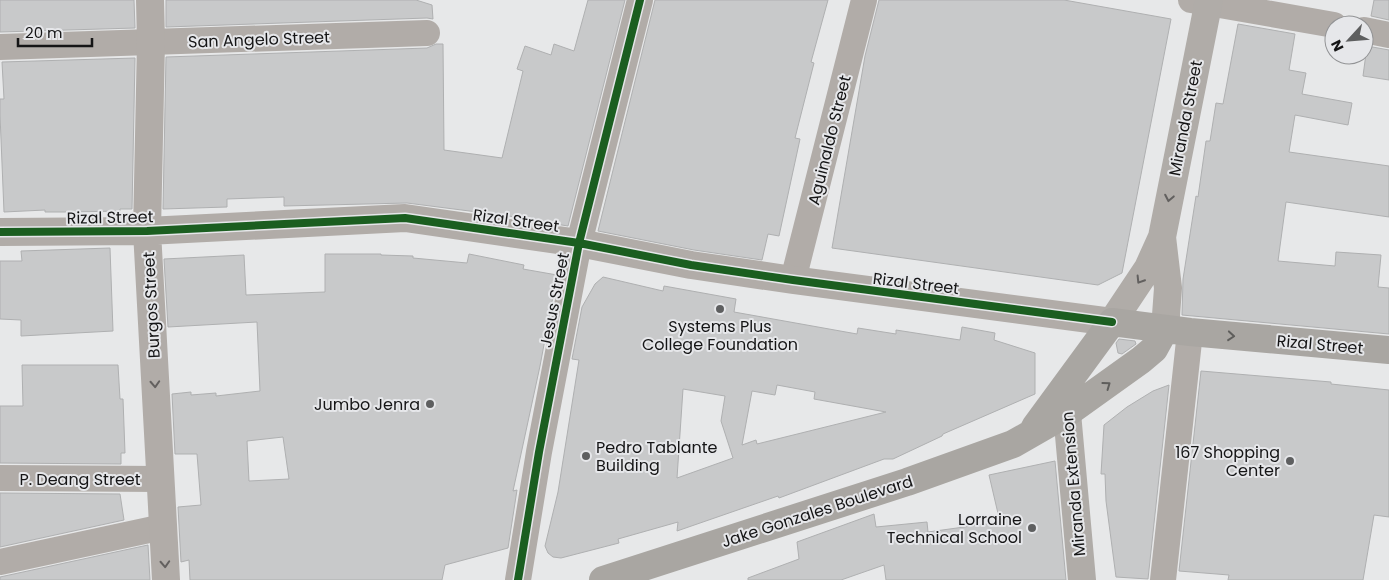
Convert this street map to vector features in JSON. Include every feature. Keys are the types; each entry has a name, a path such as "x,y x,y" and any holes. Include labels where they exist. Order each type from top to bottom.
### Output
{"main road":[{"name":"Miranda Street","path":"1112,322 1148,268 1162,237 1203,1"},
{"name":"Miranda Street","path":"1162,237 1168,288 1178,331"},
{"name":"Rizal Street","path":"1112,322 1178,331 1389,350"},
{"name":"Jake Gonzales Boulevard","path":"1065,401 1112,322"},
{"name":"Jake Gonzales Boulevard","path":"603,580 907,482 1013,444 1029,435 1065,401 1141,360 1178,331"},
{"name":"Miranda Extension","path":"1065,401 1082,580"}],"street":[{"name":"Burgos Street","path":"150,0 151,42 147,231 166,580"},
{"name":"Jesus Street","path":"518,580 539,452 579,243 640,0"},
{"name":"Aguinaldo Street","path":"793,280 864,0"},
{"path":"1203,1 1324,23"},
{"path":"1374,32 1389,35"},
{"name":"San Angelo Street","path":"0,47 427,33"},
{"name":"Rizal Street","path":"0,232 147,231 405,218 579,243 692,265 793,280 1112,322"},
{"path":"1164,580 1178,331"},
{"name":"P. Deang Street","path":"0,478 160,479"},
{"path":"0,562 163,527"}],"building":[{"path":"0,0 134,0 135,28 0,32"},
{"path":"166,0 416,0 432,5 433,19 166,27"},
{"path":"588,0 625,0 568,226 524,218 407,203 284,206 284,197 227,199 227,207 163,209 166,57 427,48 436,44 443,44 444,150 502,158 523,71 517,69 525,46 551,55 554,44 574,51"},
{"path":"655,0 828,0 811,62 814,63 795,138 800,139 779,236 768,234 762,260 694,250 598,231"},
{"path":"879,0 1064,0 1171,19 1122,273 1098,285 832,248 865,56"},
{"path":"1374,0 1389,0 1389,20 1371,15"},
{"path":"1238,24 1295,34 1289,70 1306,73 1302,94 1352,103 1348,125 1295,115 1289,152 1389,166 1389,217 1286,202 1278,261 1335,266 1336,252 1381,255 1378,287 1389,288 1389,334 1182,315 1183,279 1206,141 1210,141 1216,103 1223,104"},
{"path":"1374,47 1389,50 1389,80 1363,76 1364,65 1374,65"},
{"path":"135,58 132,209 120,209 120,211 45,212 45,210 4,212 0,115 0,99 4,99 2,62"},
{"path":"110,248 113,331 21,336 21,320 0,319 0,261 22,261 21,251"},
{"path":"325,254 413,256 413,258 467,263 469,254 524,265 523,269 557,275 540,366 513,491 517,490 508,548 445,565 442,580 190,580 189,560 181,562 178,507 201,505 197,454 175,454 172,394 191,392 191,395 216,393 216,396 260,391 257,322 168,327 164,259 244,255 246,295 325,292","holes":["283,437 289,479 249,481 247,441"]},
{"path":"603,277 663,291 664,286 736,299 734,312 857,334 858,328 896,334 896,330 960,340 962,327 995,333 994,340 1035,353 1035,394 943,434 893,459 884,459 779,498 778,496 677,531 678,522 618,539 619,543 561,558 553,557 548,553 545,546 558,492 579,360 572,359 582,307 595,284","holes":["777,385 815,392 814,399 886,412 757,444 756,440 742,445 752,391 775,395","683,389 725,396 721,421 733,458 677,478"]},
{"path":"1119,339 1135,341 1136,344 1122,354 1118,353 1116,343"},
{"path":"22,365 118,365 120,399 123,399 125,453 121,453 121,464 0,463 0,406 23,406"},
{"path":"1201,371 1331,382 1331,384 1389,390 1389,517 1374,515 1363,580 1228,580 1229,575 1179,571"},
{"path":"1169,385 1148,579 1116,577 1106,501 1105,474 1101,474 1104,425 1127,407 1153,391"},
{"path":"1055,461 1066,580 886,580 884,565 841,580 748,580 748,578 799,559 797,542 874,514 876,527 927,522 928,532 1000,522 989,475"},
{"path":"0,493 120,494 124,520 0,547"},
{"path":"148,545 150,580 0,580 0,577"}],"cycle path":[{"path":"518,580 539,452 579,243 640,0"},
{"path":"0,232 147,231 405,218 579,243 691,265 1112,322"}],"place":[{"name":"Systems Plus College Foundation","path":"720,309"},
{"name":"Jumbo Jenra","path":"430,404"},
{"name":"Pedro Tablante Building","path":"586,456"},
{"name":"167 Shopping Center","path":"1290,461"},
{"name":"Lorraine Technical School","path":"1032,528"}]}
